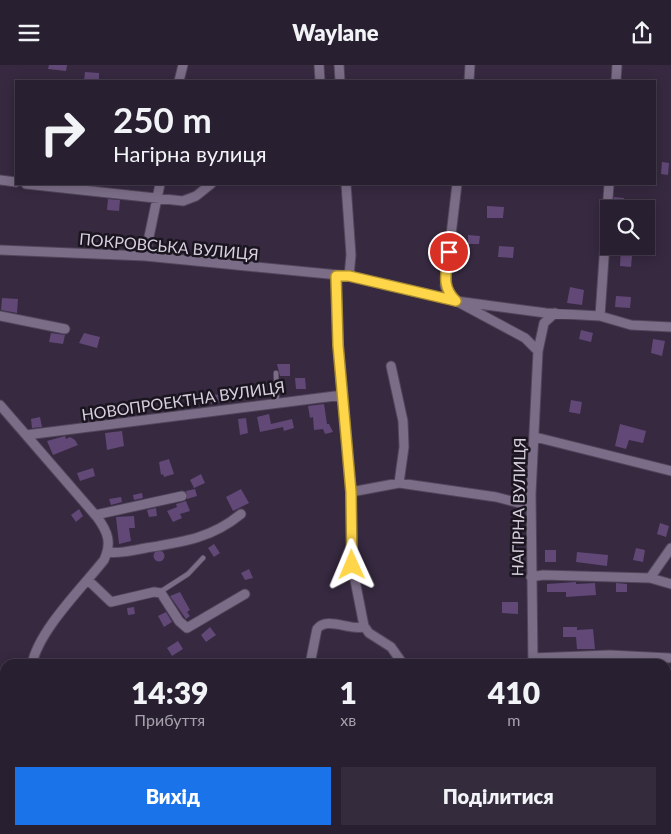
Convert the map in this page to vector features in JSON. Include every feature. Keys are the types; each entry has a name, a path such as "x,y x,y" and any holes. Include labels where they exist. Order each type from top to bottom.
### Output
{"street":[{"path":"179,80 183,65"},
{"path":"319,65 320,80"},
{"path":"339,65 340,80"},
{"path":"469,80 470,65"},
{"path":"616,80 617,65"},
{"path":"0,180 15,182"},
{"path":"35,185 157,199 188,200 210,185"},
{"path":"146,256 160,185"},
{"path":"346,185 351,255 349,276"},
{"path":"457,185 445,286 448,293 456,301 525,338 538,351"},
{"path":"600,316 609,185"},
{"name":"ПОКРОВСЬКА ВУЛИЦЯ","path":"0,250 146,256 336,276"},
{"path":"397,659 391,647 369,633 364,627 352,565 351,492 336,303 336,276 349,276 456,301 555,313 600,316 631,325 671,327"},
{"name":"НАГІРНА ВУЛИЦЯ","path":"533,659 531,506 538,351 544,323 555,313"},
{"path":"0,316 66,329"},
{"path":"391,366 403,421 404,447 399,483"},
{"name":"НОВОПРОЕКТНА ВУЛИЦЯ","path":"26,435 343,395"},
{"path":"0,405 95,515 105,528 108,537 107,552 88,580 42,637 34,652 33,659"},
{"path":"535,437 671,471"},
{"path":"351,492 399,483 478,495 531,506"},
{"path":"95,515 182,496"},
{"path":"107,552 120,553 190,541 226,527 241,513"},
{"path":"650,578 671,548"},
{"path":"531,577 543,575 650,578 671,584"},
{"path":"88,580 111,603 160,592 164,595 183,626 187,628 246,594"},
{"path":"311,659 317,629 320,625 327,623 351,629 364,627"},
{"path":"559,659 610,655 669,658"}],"lane":[{"path":"276,373 277,403"},
{"path":"160,592 188,575 204,558"}],"building":[{"path":"49,65 67,65 66,71 48,69"},
{"path":"85,72 99,73 99,80 84,80"},
{"path":"662,162 669,163 668,175 661,174"},
{"path":"614,197 624,198 624,200 614,200"},
{"path":"108,199 120,200 119,211 107,210"},
{"path":"487,206 504,207 503,218 487,218"},
{"path":"468,235 480,236 479,244 468,244"},
{"path":"499,246 514,247 513,258 498,257"},
{"path":"621,255 632,255 631,267 620,266"},
{"path":"570,287 584,290 582,305 567,303"},
{"path":"616,296 631,297 630,308 615,307"},
{"path":"2,298 18,299 17,313 1,310"},
{"path":"581,330 593,333 591,342 579,339"},
{"path":"51,333 65,335 63,344 49,342"},
{"path":"84,333 100,337 97,348 79,343"},
{"path":"653,339 665,341 662,356 651,353"},
{"path":"277,364 290,364 290,376 280,376"},
{"path":"295,378 305,378 306,389 296,389"},
{"path":"226,394 227,402 211,404 210,395"},
{"path":"172,398 173,407 162,409 161,399"},
{"path":"571,400 582,402 580,414 569,412"},
{"path":"121,404 123,414 113,415 111,405"},
{"path":"324,404 327,424 329,424 333,432 325,434 323,429 314,430 313,417 310,418 308,406"},
{"path":"269,414 271,424 292,419 294,428 284,431 283,427 260,432 257,417"},
{"path":"40,417 42,427 32,428 31,419"},
{"path":"246,418 248,433 240,435 238,419"},
{"path":"620,424 646,431 643,443 629,440 626,449 615,446"},
{"path":"122,431 124,446 107,450 105,433"},
{"path":"65,436 66,439 70,437 75,440 78,445 53,455 47,441"},
{"path":"169,459 174,474 164,477 163,474 161,475 159,462"},
{"path":"93,468 95,476 80,481 77,473"},
{"path":"201,474 205,483 194,488 190,480"},
{"path":"195,489 197,496 187,499 186,491"},
{"path":"241,489 249,503 233,511 226,497"},
{"path":"142,493 143,498 134,500 133,495"},
{"path":"121,497 122,502 111,505 109,499"},
{"path":"186,501 190,511 180,514 182,518 173,522 167,511 177,507 176,504"},
{"path":"156,508 157,516 149,517 147,510"},
{"path":"79,509 83,516 76,522 71,515"},
{"path":"134,516 135,528 129,528 131,541 119,544 116,517"},
{"path":"660,523 669,526 666,537 657,534"},
{"path":"214,544 220,553 214,557 208,548"},
{"path":"636,548 645,550 643,562 633,560"},
{"path":"545,550 556,550 556,562 545,562"},
{"path":"157,551 161,551 164,556 163,560 157,561 154,558 154,554"},
{"path":"577,552 608,555 607,566 576,562"},
{"path":"249,569 253,578 245,580 241,573"},
{"path":"576,582 576,584 595,583 596,595 566,597 566,592 547,592 547,584"},
{"path":"616,583 627,584 627,592 616,592"},
{"path":"180,592 190,610 187,612 190,616 186,619 170,596"},
{"path":"502,602 518,602 518,614 502,613"},
{"path":"134,607 135,614 128,615 127,608"},
{"path":"166,612 172,622 164,627 158,616"},
{"path":"210,627 216,635 206,642 201,635"},
{"path":"563,627 577,627 577,630 593,629 595,649 577,649 576,637 563,637"},
{"path":"178,641 183,649 172,656 167,648"}],"route":[{"path":"352,565 351,492 338,345 335,294 336,276 349,276 456,301 448,293 445,286 449,252"}]}
